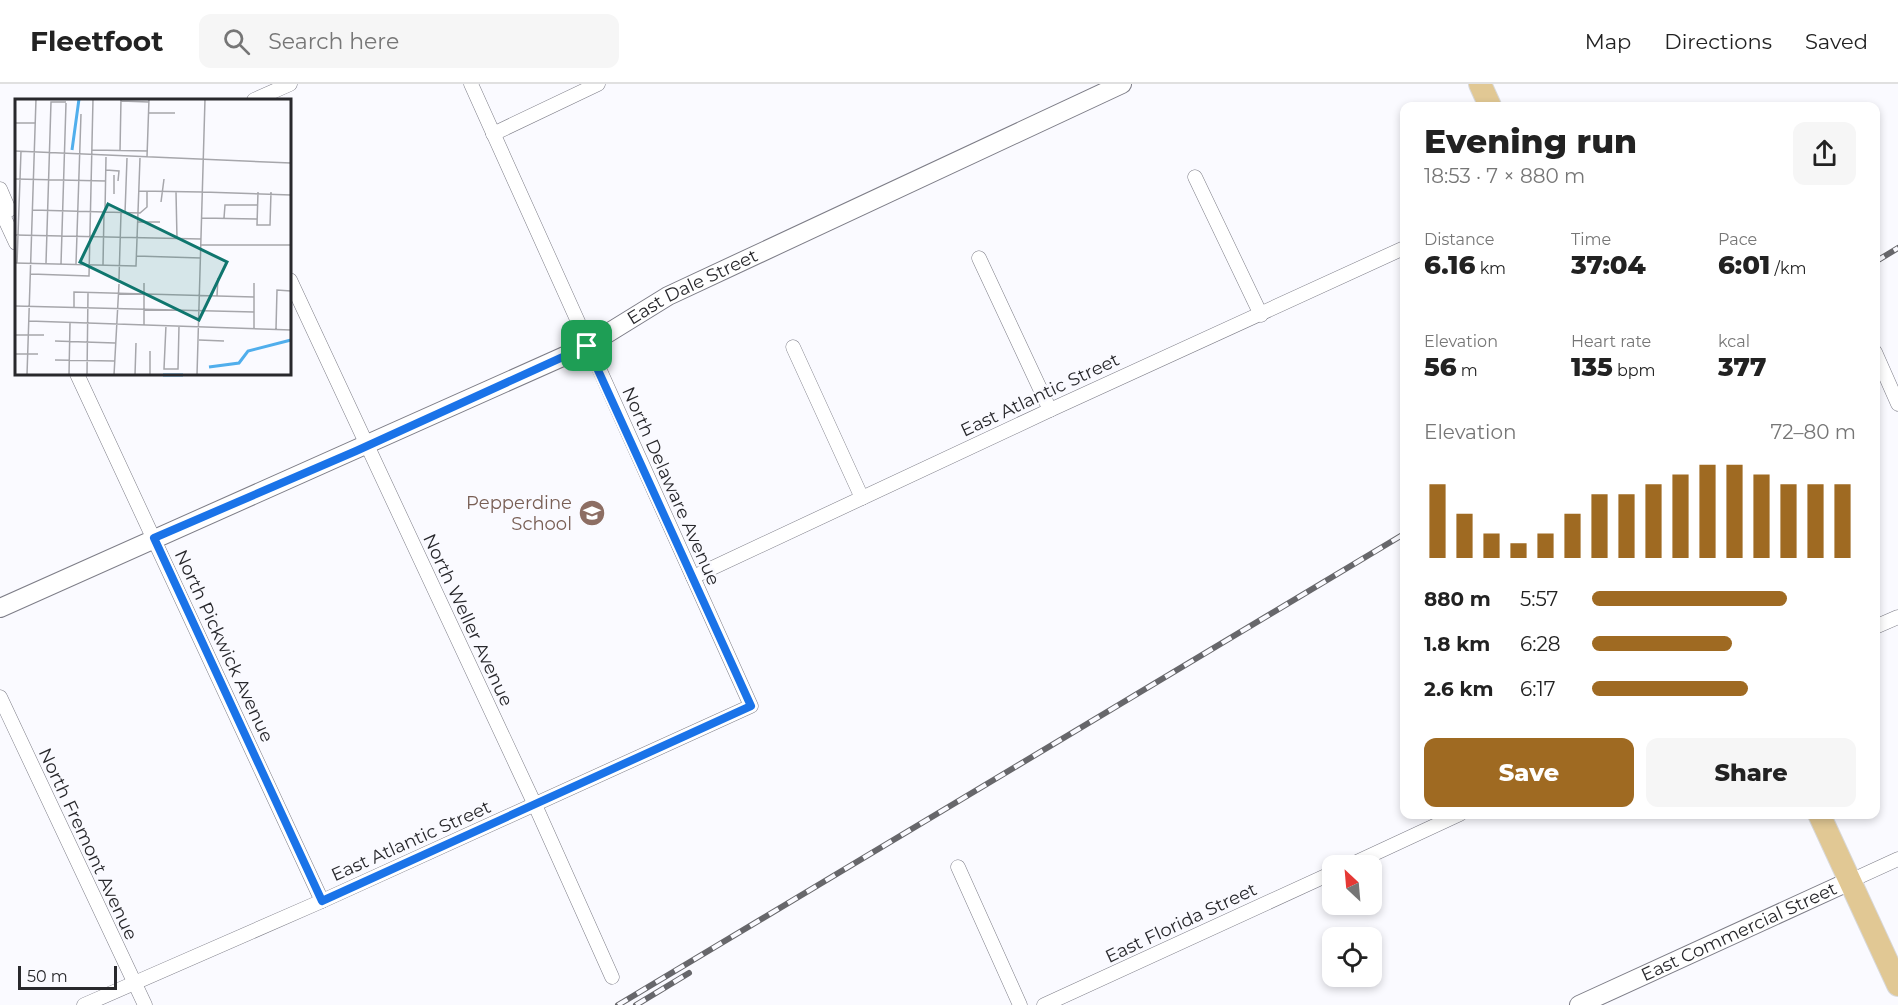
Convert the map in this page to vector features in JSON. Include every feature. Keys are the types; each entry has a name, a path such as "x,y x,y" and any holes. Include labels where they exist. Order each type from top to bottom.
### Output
{"main road":[{"path":"1480,84 1488,102"},
{"path":"1821,819 1898,985"}],"street":[{"path":"266,89 290,84"},
{"name":"North Delaware Avenue","path":"471,84 751,706"},
{"path":"493,134 598,84"},
{"name":"East Dale Street","path":"0,608 587,346 668,296 1097,89 1122,84"},
{"path":"1195,177 1261,315"},
{"path":"0,189 15,239"},
{"name":"East Atlantic Street","path":"693,577 1400,250"},
{"path":"979,258 1050,410"},
{"name":"North Weller Avenue","path":"291,282 535,805 612,977"},
{"path":"793,347 862,498"},
{"path":"1880,363 1898,404"},
{"name":"North Pickwick Avenue","path":"77,375 322,901"},
{"path":"1880,625 1898,616"},
{"name":"North Fremont Avenue","path":"0,698 145,1005"},
{"name":"East Atlantic Street","path":"84,1005 322,901 751,706"},
{"path":"1372,855 1449,819"},
{"name":"East Commercial Street","path":"1579,1005 1898,859"},
{"path":"958,867 1020,1005"},
{"name":"East Florida Street","path":"1044,1005 1322,878"}],"railway":[{"path":"1880,259 1898,248"},
{"path":"618,1005 1400,536"},
{"path":"636,1005 689,973"}],"place":[{"name":"Pepperdine School","path":"592,513"}],"route":[{"path":"587,346 751,706 322,901 154,538 356,451 587,346"}]}
